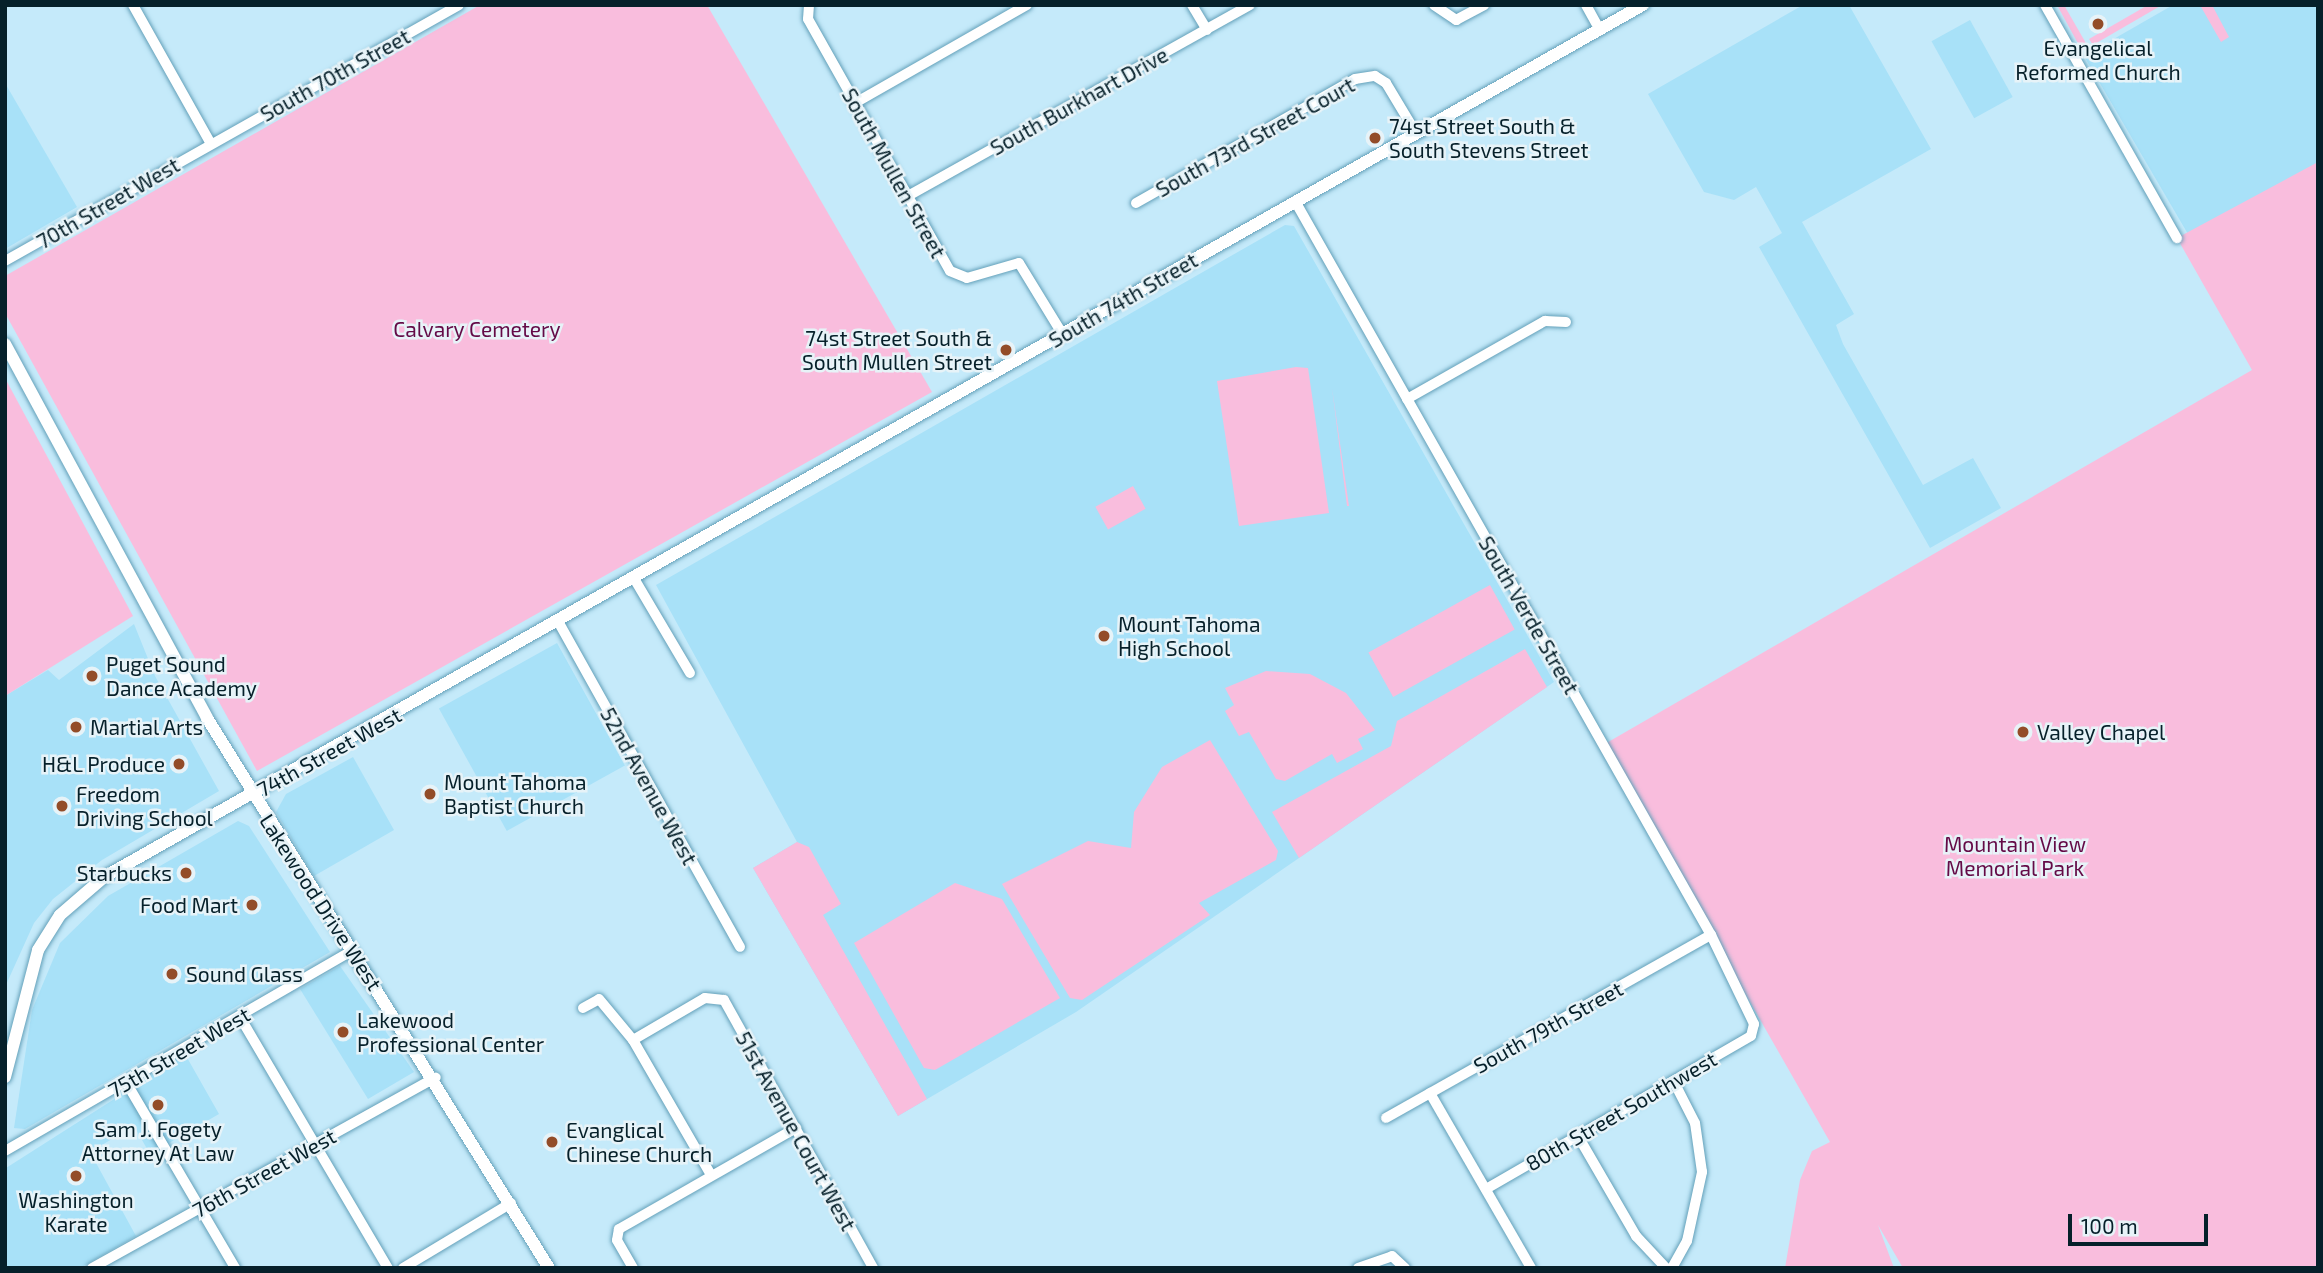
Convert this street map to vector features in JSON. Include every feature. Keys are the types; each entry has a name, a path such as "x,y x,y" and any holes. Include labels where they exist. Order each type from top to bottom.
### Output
{"main road":[{"name":"South 74th Street","path":"604,598 1295,201 1643,5"},
{"name":"Lakewood Drive West","path":"5,344 252,794 436,1077 549,1268"},
{"name":"74th Street West","path":"5,1077 29,972 60,915 104,877 604,598"}],"street":[{"path":"133,5 211,144"},
{"path":"855,103 1027,5"},
{"path":"1192,5 1207,30"},
{"name":"South Burkhart Drive","path":"908,196 1250,5"},
{"path":"1434,5 1456,20 1484,5"},
{"path":"1586,5 1600,30"},
{"path":"2045,5 2177,238"},
{"name":"South 70th Street","path":"211,144 456,6"},
{"name":"South Mullen Street","path":"808,7 855,103 950,271 967,278 1018,263 1063,335"},
{"name":"South 73rd Street Court","path":"1136,203 1347,83 1375,76 1392,89 1416,133"},
{"name":"70th Street West","path":"5,261 211,144"},
{"name":"South Verde Street","path":"1295,201 1711,935 1755,1031"},
{"path":"1407,399 1545,321 1566,322"},
{"path":"635,580 690,673"},
{"name":"52nd Avenue West","path":"559,623 740,947"},
{"name":"South 79th Street","path":"1386,1118 1711,935"},
{"name":"75th Street West","path":"5,1151 352,951"},
{"name":"51st Avenue Court West","path":"634,1040 718,996 796,1128 873,1268"},
{"path":"583,1008 598,999 634,1040 711,1175"},
{"path":"240,1017 388,1268"},
{"name":"80th Street Southwest","path":"1486,1189 1674,1082 1755,1031"},
{"name":"76th Street West","path":"92,1268 436,1077"},
{"path":"126,1082 235,1268"},
{"path":"1672,1268 1687,1241 1702,1172 1695,1123 1674,1082"},
{"path":"1430,1093 1531,1268"},
{"path":"634,1268 616,1234 711,1175 796,1128"},
{"path":"1578,1136 1636,1236 1666,1268"},
{"path":"403,1268 511,1203"},
{"path":"1358,1268 1392,1256 1405,1268"}],"shaded area":[{"path":"1803,5 1849,5 1931,149 1802,222 1854,314 1836,325 1843,344 1923,485 1973,458 2001,508 1930,548 1759,247 1782,233 1756,187 1734,200 1704,192 1648,94"},
{"path":"2173,5 2318,5 2318,169 2192,241 2084,56"},
{"path":"1970,20 2013,97 1974,118 1932,41"},
{"path":"5,83 77,207 5,249"},
{"name":"Mount Tahoma High School","path":"1285,225 1294,226 1554,682 1076,1012 898,1116 753,868 797,842 656,585"},
{"path":"134,624 155,676 219,791 102,860 53,899 34,923 5,987 5,696 48,670 59,680"},
{"path":"557,643 625,765 507,831 439,708"},
{"path":"353,757 394,830 314,876 276,812 286,794"},
{"path":"238,821 249,826 330,952 25,1129 14,1128 32,1010 60,943 108,896"},
{"name":"Lakewood Professional Center","path":"340,966 414,1072 368,1099 300,989"},
{"path":"185,1054 219,1114 150,1154 134,1126 90,1152 136,1236 80,1268 5,1268 6,1168"}],"green space":[{"name":"Calvary Cemetery","path":"480,5 707,5 932,392 257,771 5,313 5,276"},
{"path":"2057,5 2064,5 2087,45 2081,49"},
{"path":"2148,5 2162,5 2093,45 2089,39"},
{"path":"2200,5 2212,5 2229,37 2221,42"},
{"name":"Mountain View Memorial Park","path":"2318,162 2318,1268 1903,1268 1878,1225 1894,1268 1785,1268 1800,1180 1812,1151 1830,1142 1603,745 2252,370 2177,238"},
{"path":"1296,367 1308,368 1329,513 1239,526 1217,381"},
{"path":"5,378 133,616 5,696"},
{"path":"1332,388 1349,506 1347,506"},
{"path":"1133,486 1146,509 1108,530 1095,507"},
{"path":"1490,585 1515,630 1393,697 1368,652"},
{"path":"1525,649 1547,687 1299,858 1272,812 1391,746 1397,721"},
{"path":"1266,671 1310,674 1346,693 1375,730 1358,739 1363,749 1337,763 1332,754 1285,781 1276,779 1249,732 1239,736 1225,711 1234,705 1225,688"},
{"path":"1210,740 1278,851 1276,860 1199,903 1210,915 1082,1000 1070,998 1002,884 1088,841 1131,848 1134,812 1162,767"},
{"path":"797,842 809,847 841,904 823,915 927,1099 898,1116 753,868"},
{"path":"955,883 1002,899 1060,998 935,1070 924,1068 854,943"}],"place":[{"name":"Evangelical Reformed Church","path":"2098,24"},
{"name":"74st Street South & South Stevens Street","path":"1375,138"},
{"name":"74st Street South & South Mullen Street","path":"1006,350"},
{"name":"Mount Tahoma High School","path":"1104,636"},
{"name":"Puget Sound Dance Academy","path":"92,676"},
{"name":"Martial Arts","path":"76,727"},
{"name":"Valley Chapel","path":"2023,732"},
{"name":"H&L Produce","path":"179,764"},
{"name":"Mount Tahoma Baptist Church","path":"430,794"},
{"name":"Freedom Driving School","path":"62,806"},
{"name":"Starbucks","path":"186,873"},
{"name":"Food Mart","path":"252,905"},
{"name":"Sound Glass","path":"172,974"},
{"name":"Lakewood Professional Center","path":"343,1032"},
{"name":"Sam J. Fogety Attorney At Law","path":"158,1105"},
{"name":"Evanglical Chinese Church","path":"552,1142"},
{"name":"Washington Karate","path":"76,1176"}]}
